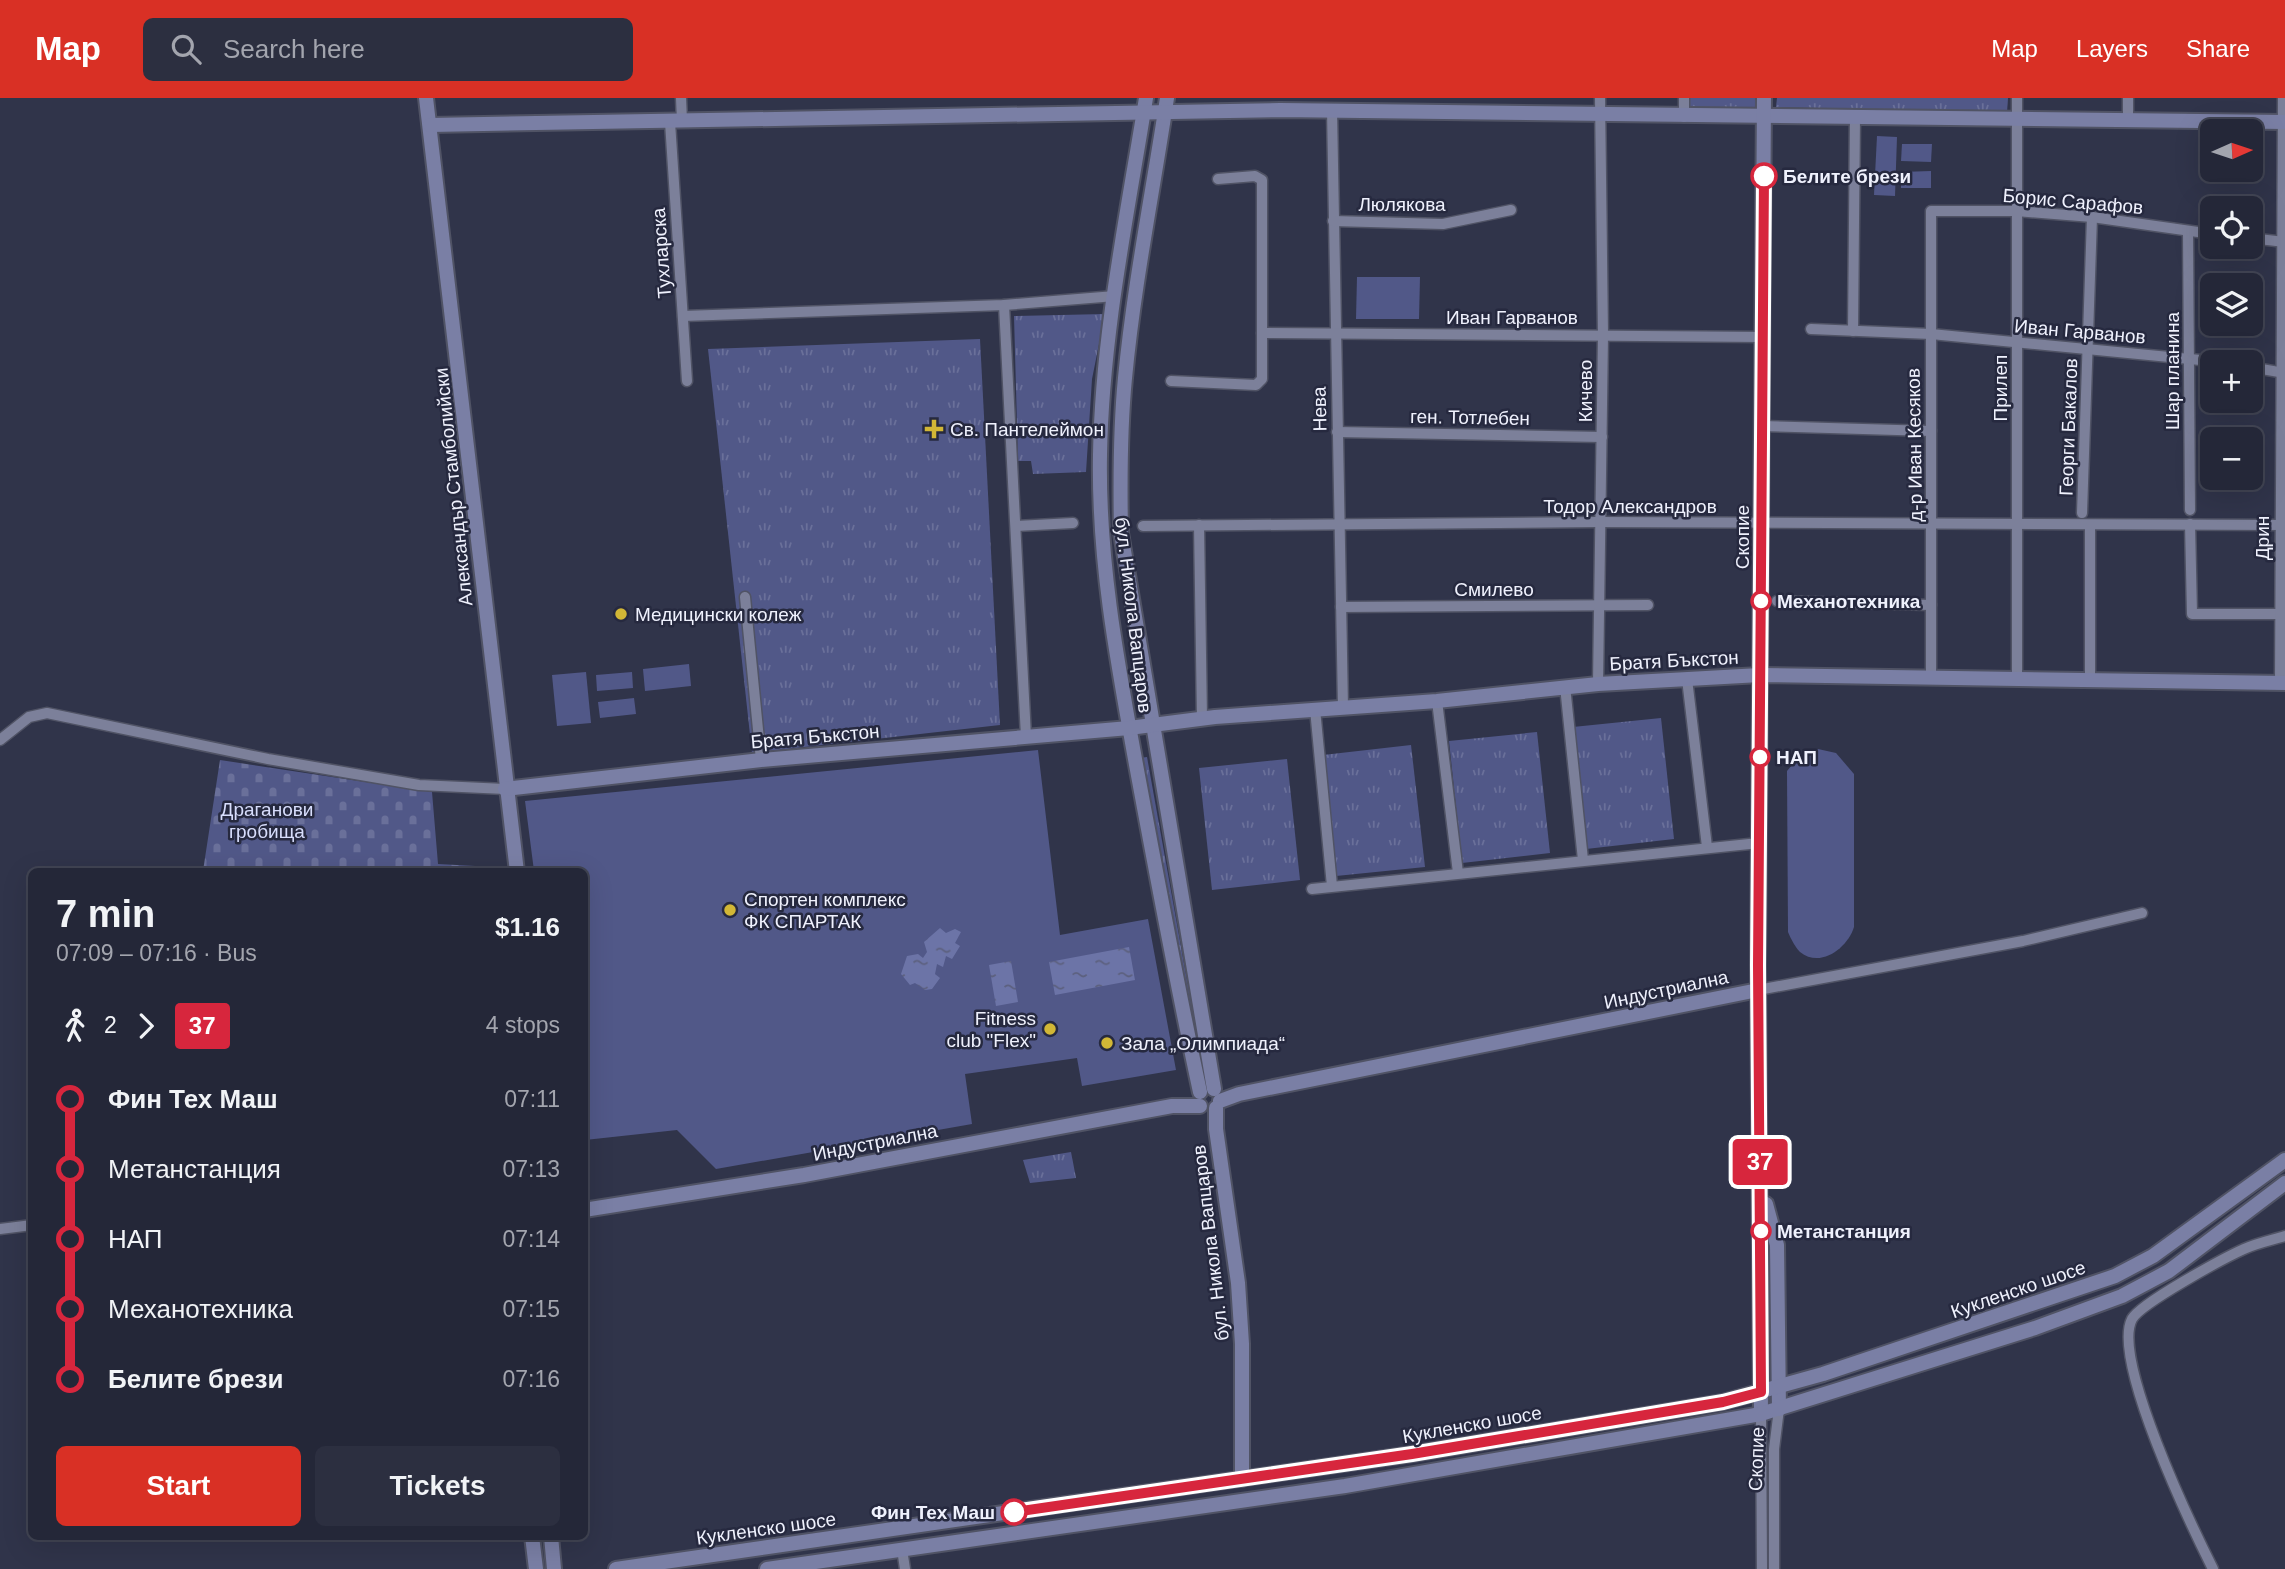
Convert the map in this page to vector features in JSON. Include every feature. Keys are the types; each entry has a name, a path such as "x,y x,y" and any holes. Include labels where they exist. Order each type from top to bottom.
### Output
{"street":[{"name":"Александър Стамболийски","path":"426,98 471,465 505,789 516,868"},
{"name":"Тухларска","path":"681,98 676,121 687,382"},
{"name":"бул. Никола Вапцаров","path":"1146,98 1115,296 1103,402 1100,502 1106,583 1161,905 1216,1129 1238,1283 1242,1344 1242,1479"},
{"name":"Кичево","path":"1598,684 1598,523 1603,335 1600,98"},
{"path":"1684,98 1684,117"},
{"name":"Скопие","path":"1761,1414 1758,990 1764,98"},
{"name":"Прилеп","path":"2017,98 2017,679"},
{"path":"2128,98 2128,119"},
{"name":"Дрин","path":"2282,683 2280,614 2283,98"},
{"path":"430,125 1144,113 1166,105 1684,117 1855,116 2284,122"},
{"name":"бул. Никола Вапцаров","path":"1166,105 1149,202 1125,375 1121,451 1124,561 1209,1100"},
{"name":"Нева","path":"1332,110 1343,708"},
{"path":"1853,331 1855,116"},
{"path":"1171,381 1256,385 1262,379 1262,180 1255,176 1218,179"},
{"name":"Люлякова","path":"1333,221 1443,224 1511,210"},
{"name":"Борис Сарафов","path":"1931,212 2016,211 2092,217 2200,233"},
{"name":"д-р Иван Кесяков","path":"1931,212 1931,677"},
{"name":"Георги Бакалов","path":"2082,513 2092,217"},
{"name":"Шар планина","path":"2188,232 2190,510"},
{"path":"2263,240 2284,242"},
{"path":"683,316 1004,305 1115,296"},
{"path":"1004,305 1026,737"},
{"name":"Иван Гарванов","path":"1811,329 1931,334 2017,344 2200,359"},
{"name":"Иван Гарванов","path":"1262,333 1763,337"},
{"path":"2263,369 2282,372"},
{"path":"1762,426 1931,431"},
{"name":"ген. Тотлебен","path":"1337,432 1602,437"},
{"path":"1016,526 1073,523"},
{"name":"Тодор Александров","path":"1143,526 1339,523 2282,525"},
{"path":"2190,524 2192,614 2280,614"},
{"path":"1199,525 1202,719"},
{"path":"2090,525 2091,680"},
{"path":"745,597 761,760"},
{"path":"1777,601 1931,605"},
{"name":"Смилево","path":"1341,607 1648,606"},
{"name":"Братя Бъкстон","path":"505,789 761,760 1315,709 1437,701 1564,686 1760,675 2282,683"},
{"path":"1687,679 1706,847"},
{"path":"1564,686 1583,860"},
{"path":"1437,701 1458,873"},
{"path":"1315,709 1332,886"},
{"path":"0,740 29,717 47,713 268,759 419,785 505,789"},
{"path":"1312,889 1759,843"},
{"name":"Индустриална","path":"588,1209 804,1175 1209,1100 1758,990 2023,941 2143,913"},
{"name":"Кукленско шосе","path":"616,1569 1412,1454 1723,1402 1779,1387 2115,1276 2153,1256 2285,1160"},
{"name":"Кукленско шосе","path":"767,1569 1358,1483 1761,1414 2035,1328 2122,1296 2169,1271 2285,1183"},
{"name":"Скопие","path":"1761,1186 1777,1245 1779,1409 1774,1449 1774,1569"},
{"path":"0,1229 28,1226"},
{"path":"2213,1569 2162,1463 2128,1337 2132,1319 2150,1302 2245,1248 2285,1236"},
{"path":"1761,1414 1762,1569"},
{"path":"532,1540 536,1569"},
{"path":"551,1540 554,1569"},
{"path":"1761,1547 1774,1548"},
{"path":"902,1549 905,1569"}],"green space":[{"path":"1690,98 1760,98 1760,112 1690,112"},
{"name":"Белите брези","path":"1777,98 2008,98 2007,113 1776,107"},
{"path":"1877,136 1897,137 1895,196 1874,195"},
{"path":"1902,144 1932,144 1931,162 1901,161"},
{"path":"1931,171 1931,188 1901,188 1901,172"},
{"path":"1357,277 1420,277 1419,319 1356,319"},
{"path":"1105,314 1092,379 1086,472 1033,474 1031,461 1018,461 1014,316"},
{"path":"980,339 1000,725 752,753 708,349"},
{"path":"689,664 691,686 645,691 643,669"},
{"path":"586,672 591,723 557,726 552,675"},
{"path":"632,672 633,688 597,691 596,675"},
{"path":"634,698 636,714 600,718 598,702"},
{"path":"1661,718 1674,839 1586,849 1573,727"},
{"path":"1537,732 1550,853 1462,863 1449,741"},
{"path":"1411,745 1425,867 1336,876 1323,755"},
{"path":"1818,749 1836,753 1854,774 1854,927 1840,948 1825,957 1816,958 1800,952 1788,932 1787,771 1798,758"},
{"path":"1038,750 1060,935 1148,919 1176,1070 1082,1086 1077,1058 965,1074 972,1124 716,1169 677,1130 588,1140 588,868 534,868 525,801"},
{"path":"1147,757 1201,1058 1195,1059 1140,758"},
{"path":"1287,759 1300,880 1212,890 1199,768"},
{"name":"Драганови гробища","path":"220,760 432,792 438,864 475,866 475,868 203,868"},
{"path":"1071,1152 1076,1178 1030,1183 1023,1160"}],"water":[{"path":"940,928 946,933 955,929 961,932 955,943 960,946 952,959 946,956 943,967 937,964 935,974 940,978 932,989 925,990 915,983 910,985 901,974 907,956 918,954 923,958 927,952 924,942"},
{"path":"1129,947 1135,980 1055,995 1049,962"},
{"path":"1011,961 1018,1002 996,1006 989,965"}],"bus line":[{"name":"37","path":"1014,1512 1412,1454 1723,1402 1761,1392 1758,965 1764,176"}],"place":[{"name":"Белите брези","path":"1764,176"},
{"name":"Св. Пантелеймон","path":"934,429"},
{"name":"Механотехника","path":"1761,601"},
{"name":"Медицински колеж","path":"621,614"},
{"name":"НАП","path":"1760,757"},
{"name":"Спортен комплекс ФК СПАРТАК","path":"730,910"},
{"name":"Fitness club \"Flex\"","path":"1050,1029"},
{"name":"Зала „Олимпиада“","path":"1107,1043"},
{"name":"Метанстанция","path":"1761,1231"},
{"name":"Фин Тех Маш","path":"1014,1512"}]}
